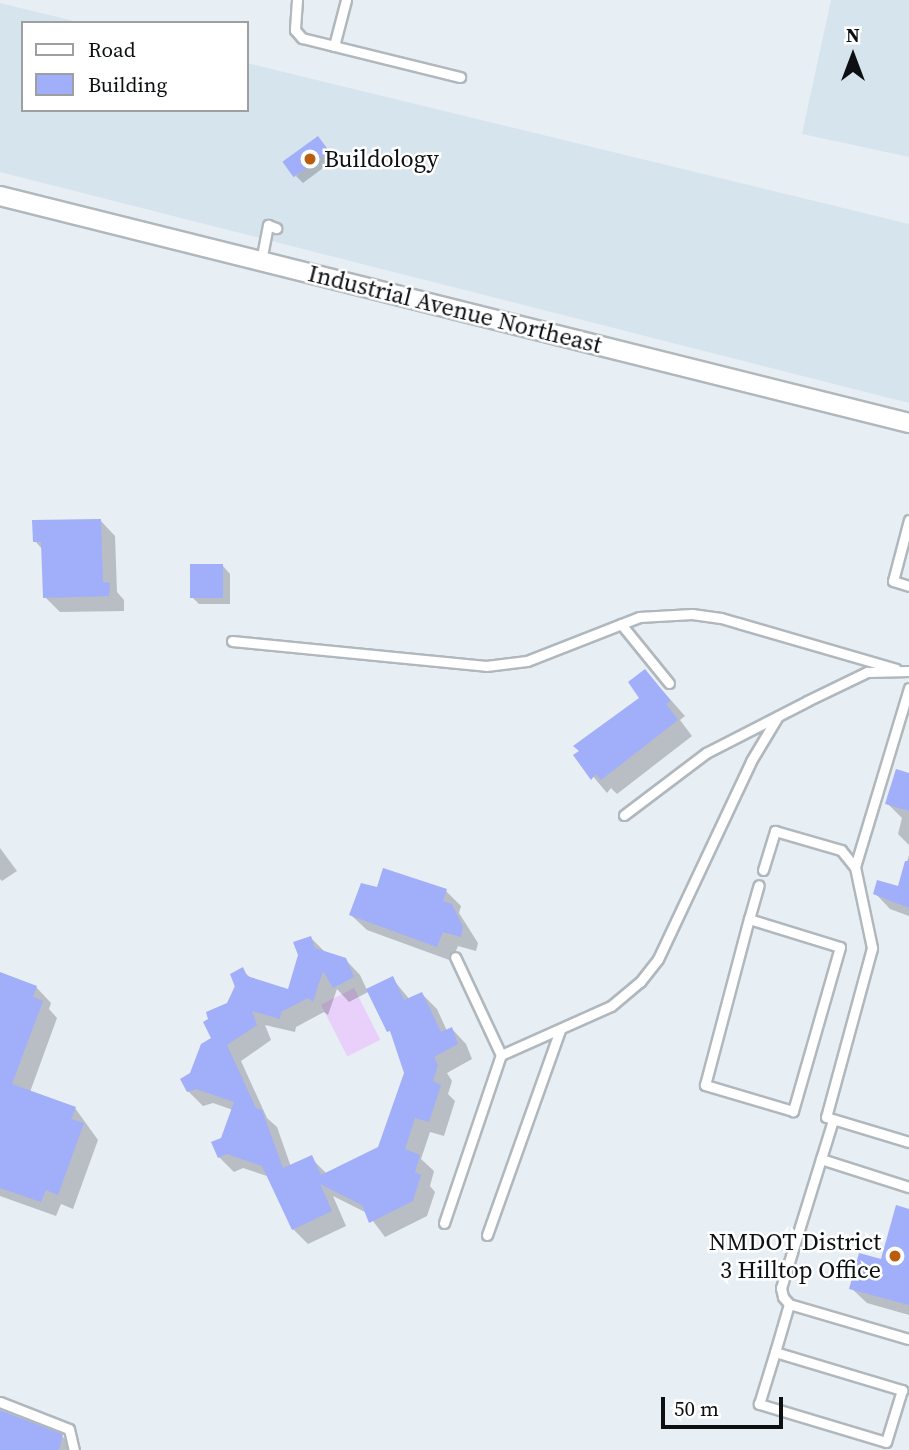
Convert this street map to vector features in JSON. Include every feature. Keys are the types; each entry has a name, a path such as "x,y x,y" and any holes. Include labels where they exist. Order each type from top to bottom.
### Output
{"street":[{"name":"Industrial Avenue Northeast","path":"0,196 909,423"}],"lane":[{"path":"297,0 292,20 295,30 302,38 460,76"},
{"path":"334,46 346,0"},
{"path":"261,261 268,225 276,228"},
{"path":"909,520 892,581 909,586"},
{"path":"232,641 486,666 527,661 621,624 652,616 721,618 909,671"},
{"path":"621,624 669,683"},
{"path":"624,815 706,753 867,672 896,669"},
{"path":"855,867 909,688"},
{"path":"501,1055 611,1006 658,959 751,761 778,716"},
{"path":"763,870 775,831 841,850 855,867 872,948 826,1118 909,1142"},
{"path":"749,919 840,947 793,1111 705,1085 749,919 759,885"},
{"path":"444,1223 501,1055 455,957"},
{"path":"487,1234 560,1030"},
{"path":"775,1352 902,1390 886,1442 759,1404 789,1304 781,1288 833,1120"},
{"path":"821,1159 909,1186"},
{"path":"789,1304 909,1339"},
{"path":"0,1402 69,1429 74,1450"}],"shaded area":[{"path":"831,0 909,0 909,157 802,134"},
{"path":"0,3 74,21 21,21 21,112 248,112 248,63 909,224 909,403 0,172"},
{"path":"354,988 380,1040 347,1056 321,1005"}],"building":[{"path":"318,136 329,151 294,177 282,162"},
{"path":"101,519 103,582 110,583 109,596 43,598 41,542 33,542 32,520"},
{"path":"190,564 223,564 223,598 190,598"},
{"path":"645,669 671,701 666,704 678,720 601,780 596,774 591,780 573,755 579,751 573,746 639,698 628,682"},
{"path":"896,769 909,773 909,811 885,804"},
{"path":"905,861 909,861 909,908 873,894 877,880 898,886"},
{"path":"383,868 447,889 443,901 452,904 463,927 461,937 443,932 437,947 349,915 361,883 377,887"},
{"path":"311,936 315,948 346,958 354,977 333,988 323,971 313,1002 308,998 281,1012 280,1019 252,1011 257,1025 227,1045 256,1108 262,1110 283,1168 312,1155 321,1175 378,1147 404,1073 390,1031 387,1032 366,989 393,976 404,1000 422,992 441,1032 452,1027 458,1044 434,1057 438,1065 433,1081 441,1085 429,1122 415,1118 405,1149 420,1155 415,1172 421,1175 413,1201 369,1223 362,1205 320,1184 332,1211 292,1230 262,1166 227,1154 218,1158 211,1142 221,1138 234,1102 196,1089 187,1092 180,1079 190,1073 201,1044 211,1038 203,1022 208,1019 206,1012 227,1003 235,987 230,974 243,967 247,976 288,989 298,955 293,942"},
{"path":"0,972 37,986 33,997 43,1001 12,1084 76,1107 71,1119 84,1123 58,1195 46,1190 41,1202 0,1188"},
{"name":"NMDOT District 3 Hilltop Office","path":"896,1205 909,1209 909,1305 849,1289 859,1253 881,1259"},
{"path":"0,1410 63,1434 59,1450 0,1450"}],"place":[{"name":"Buildology","path":"310,159"},
{"name":"NMDOT District 3 Hilltop Office","path":"895,1256"}]}
